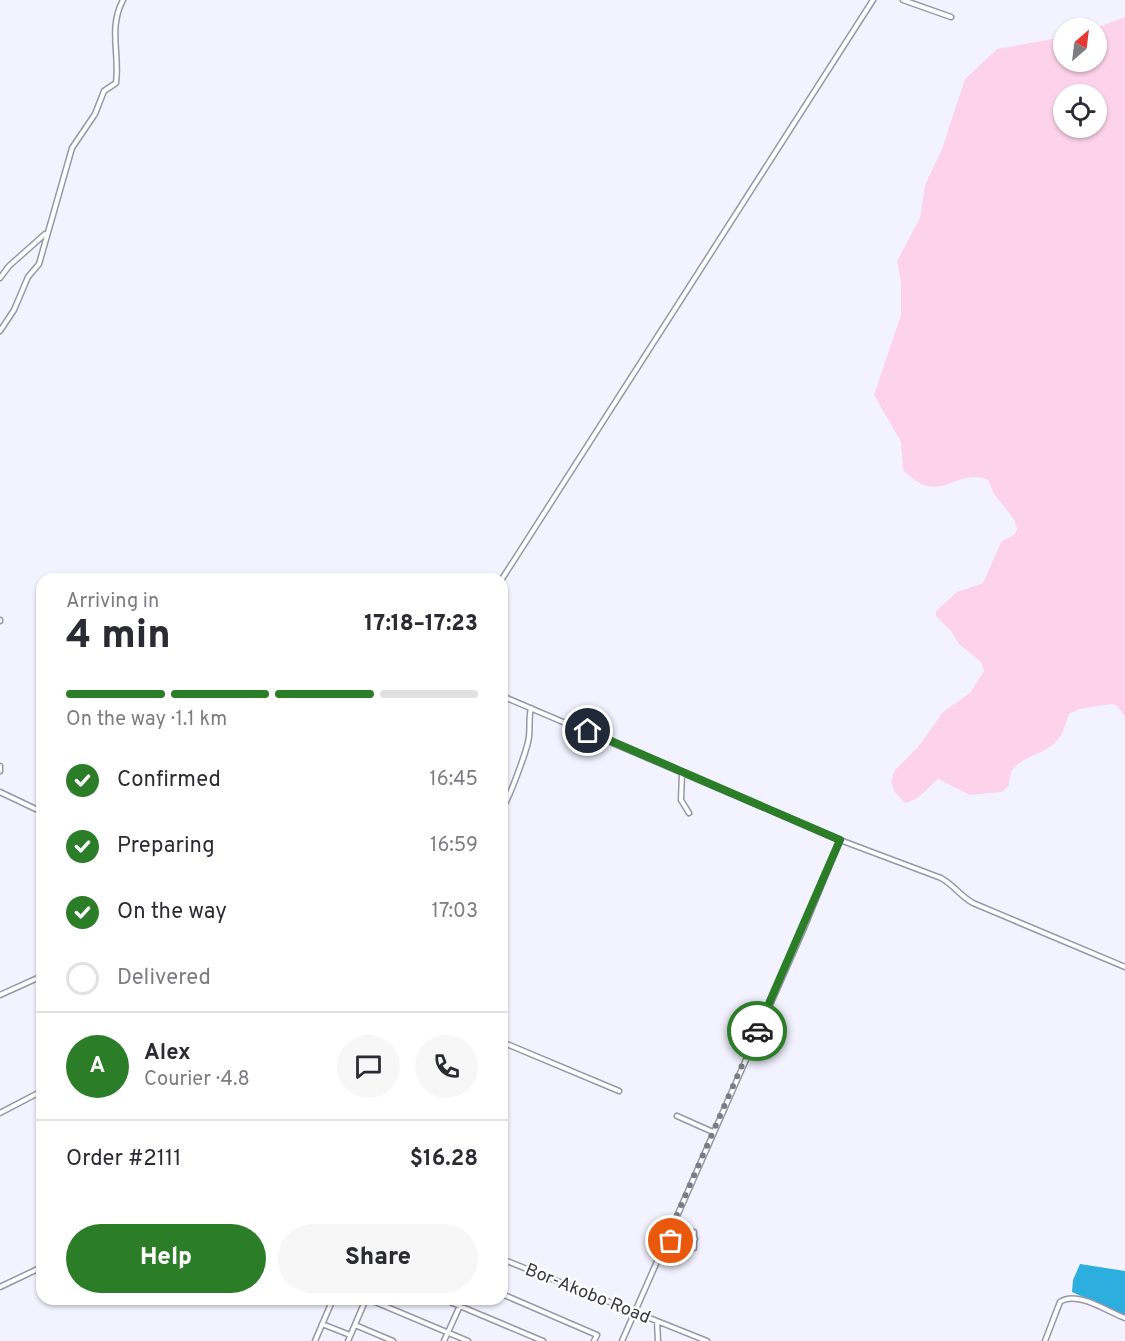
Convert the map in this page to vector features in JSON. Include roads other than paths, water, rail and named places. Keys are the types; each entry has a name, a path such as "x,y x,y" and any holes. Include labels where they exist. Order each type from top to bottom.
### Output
{"street":[{"path":"0,278 9,266 52,225 72,148 99,108 104,91 116,83 114,34 118,9 123,0"},
{"path":"506,573 873,0"},
{"path":"903,0 951,16"},
{"path":"0,331 14,310 28,278 39,264 46,233"},
{"path":"508,698 840,840 941,878 954,886 963,898 973,903 1125,967"},
{"path":"508,802 515,788 515,775 529,741 531,708"},
{"path":"0,766 0,771"},
{"path":"682,772 681,800 689,813"},
{"path":"0,792 36,809"},
{"path":"622,1341 804,928 840,840"},
{"path":"0,995 36,979"},
{"path":"508,1045 619,1091"},
{"path":"0,1113 36,1094"},
{"path":"677,1116 713,1132"},
{"path":"694,1232 694,1248"},
{"path":"666,1240 695,1239"},
{"name":"Bor-Akobo Road","path":"508,1261 707,1341"},
{"path":"0,1287 36,1270"},
{"path":"508,1297 597,1335 594,1341"},
{"path":"1045,1341 1060,1302 1065,1299 1086,1301 1125,1318"},
{"path":"315,1341 330,1305"},
{"path":"348,1341 364,1305"},
{"path":"382,1305 468,1341"},
{"path":"444,1341 460,1306 543,1341"},
{"path":"657,1321 658,1341"},
{"path":"322,1324 350,1335"},
{"path":"355,1325 393,1341"}],"water":[{"path":"1080,1264 1125,1271 1125,1316 1072,1292 1073,1280"}]}
